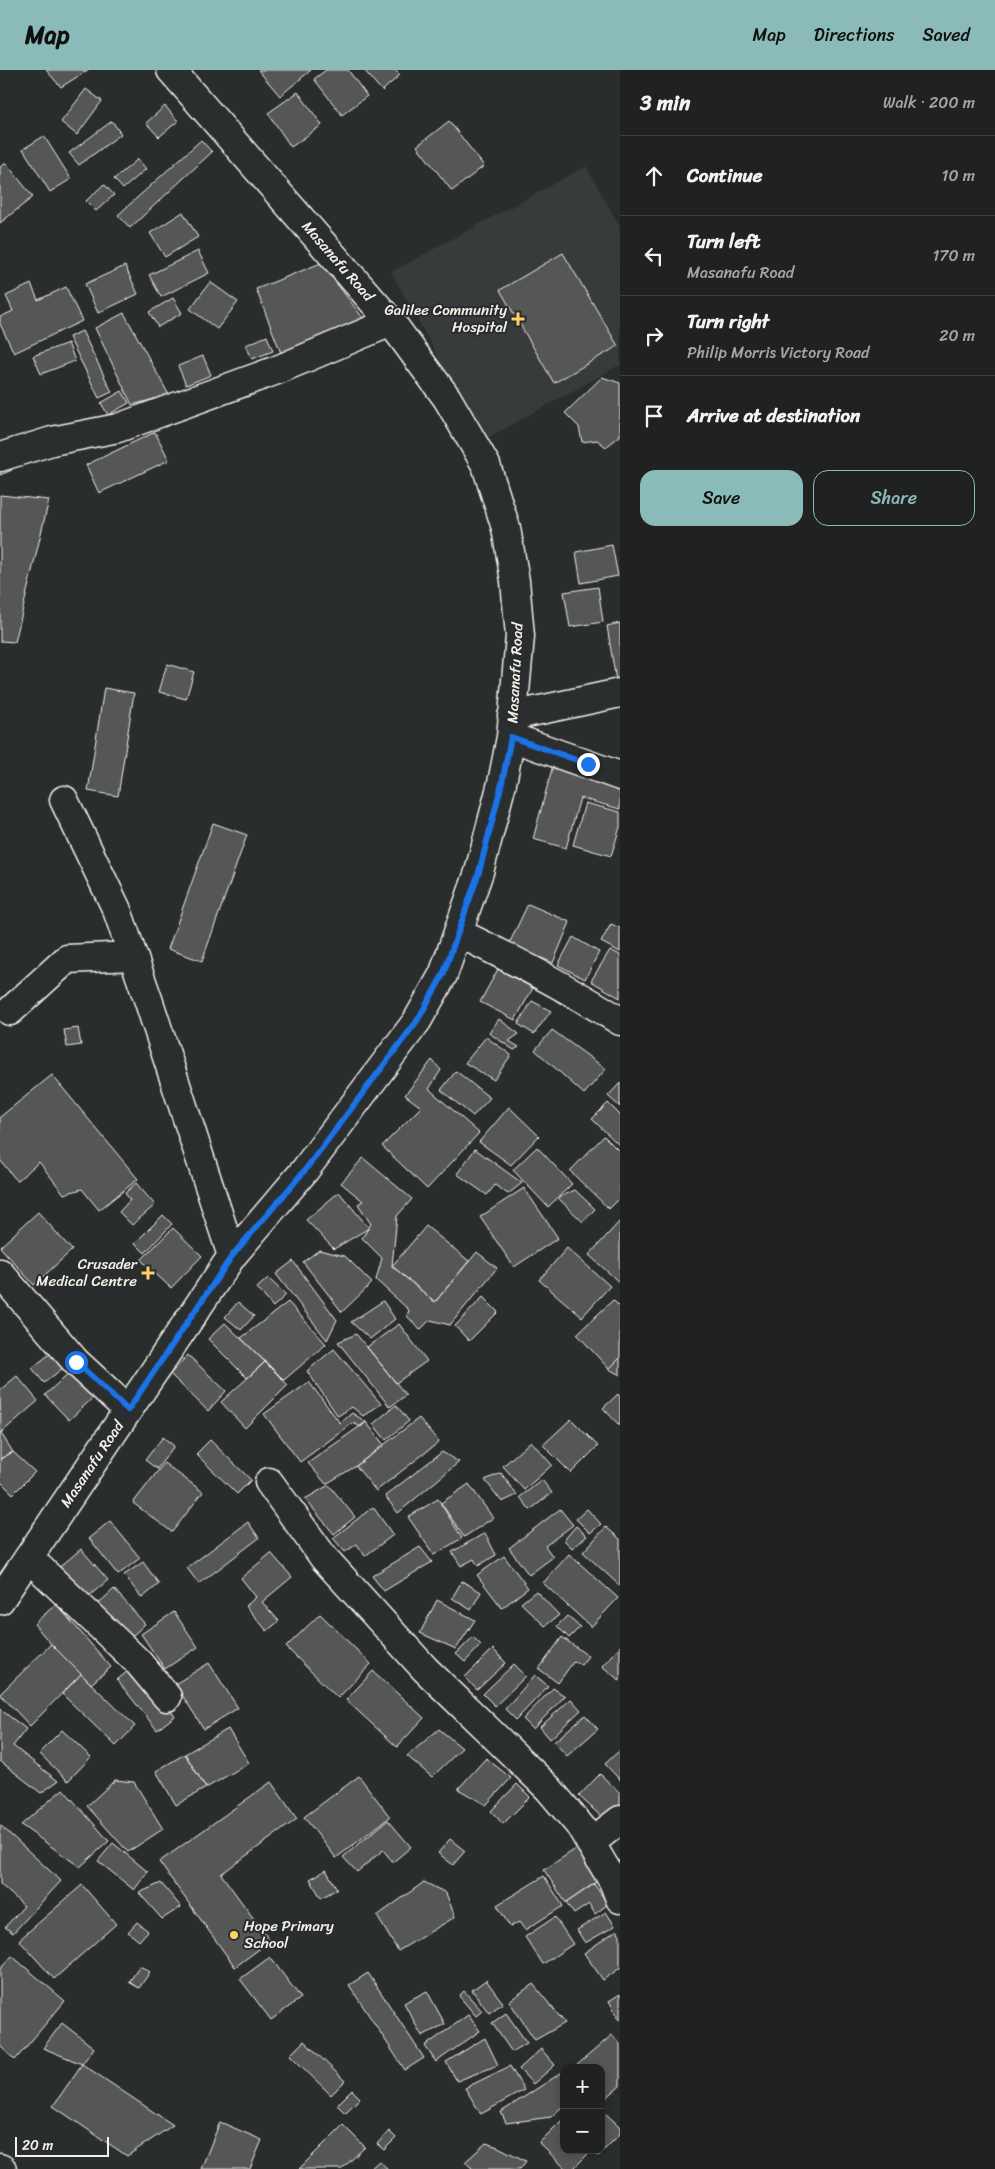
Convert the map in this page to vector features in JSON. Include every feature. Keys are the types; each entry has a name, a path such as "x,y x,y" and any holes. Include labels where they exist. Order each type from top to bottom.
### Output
{"street":[{"name":"Masanafu Road","path":"0,1600 232,1256 305,1170 417,1021 443,975 459,934 479,872 502,783 511,726 520,636 515,581 506,528 486,465 448,398 391,322 175,71"},
{"path":"0,457 52,441 118,428 277,370 391,322"},
{"path":"511,726 620,693"},
{"path":"511,726 620,776"},
{"path":"64,800 116,910 232,1256"},
{"path":"459,934 517,961 574,992 620,1021"},
{"path":"10,1011 67,958 132,956"},
{"path":"0,1273 76,1362 128,1410"},
{"path":"269,1482 324,1558 425,1669 548,1788 580,1827 612,1881 620,1899"},
{"path":"29,1558 138,1662 167,1697"},
{"path":"590,1843 620,1820"}],"shaded area":[{"name":"Galilee Community Hospital","path":"586,166 620,227 620,365 484,440 391,272"}],"building":[{"path":"46,70 88,70 61,87"},
{"path":"258,70 311,70 280,96"},
{"path":"326,70 348,70 367,96 342,115 314,79"},
{"path":"364,70 395,70 400,75 382,91"},
{"path":"86,89 102,101 77,135 61,122"},
{"path":"298,92 322,125 291,147 268,113"},
{"path":"165,106 178,121 159,137 146,123"},
{"path":"112,121 121,134 79,165 69,153"},
{"path":"449,121 484,166 452,191 417,146"},
{"path":"44,136 71,179 50,192 23,149"},
{"path":"201,140 212,152 130,228 118,215"},
{"path":"138,159 146,169 123,189 114,179"},
{"path":"6,163 33,197 0,223 0,167"},
{"path":"104,184 114,195 96,211 86,201"},
{"path":"183,212 198,237 165,257 150,233"},
{"path":"198,251 209,273 161,297 149,275"},
{"path":"563,253 618,346 554,383 500,290"},
{"path":"321,263 366,322 281,353 256,289"},
{"path":"125,266 138,294 98,313 85,284"},
{"path":"210,282 238,302 217,329 190,309"},
{"path":"31,284 38,300 66,287 82,321 14,353 0,324 0,317 13,311 6,296"},
{"path":"173,298 182,313 158,327 149,312"},
{"path":"124,313 169,395 132,405 95,328"},
{"path":"82,331 112,392 99,398 69,337"},
{"path":"267,336 273,351 252,359 246,345"},
{"path":"68,343 75,361 41,374 33,356"},
{"path":"203,356 211,375 186,385 178,366"},
{"path":"602,377 620,383 620,436 606,447 597,440 582,442 579,427 565,413"},
{"path":"122,391 129,403 108,415 101,403"},
{"path":"155,432 169,460 99,493 86,465"},
{"path":"8,459 12,470 0,475 0,462"},
{"path":"0,495 49,500 15,642 0,641"},
{"path":"612,545 618,576 581,583 576,552"},
{"path":"598,587 603,622 570,627 564,592"},
{"path":"620,623 620,680 616,681 607,626"},
{"path":"167,664 194,672 186,699 159,692"},
{"path":"104,688 134,693 118,796 88,791"},
{"path":"553,765 620,783 620,809 580,798 566,848 533,839"},
{"path":"585,803 620,812 620,827 611,856 573,845"},
{"path":"213,823 247,835 202,961 168,949"},
{"path":"528,904 570,922 553,963 509,944"},
{"path":"611,924 620,928 620,952 601,942"},
{"path":"573,937 599,952 585,979 558,965"},
{"path":"610,950 620,955 620,998 591,981"},
{"path":"498,969 533,988 515,1020 480,1002"},
{"path":"532,1001 551,1011 534,1034 518,1024"},
{"path":"499,1019 519,1034 509,1041 519,1047 514,1050 489,1033"},
{"path":"78,1028 81,1045 67,1047 64,1030"},
{"path":"552,1030 606,1069 584,1094 535,1050"},
{"path":"486,1037 511,1055 494,1080 465,1063"},
{"path":"432,1060 441,1070 429,1089 479,1133 427,1189 382,1146 421,1107 405,1095"},
{"path":"456,1071 490,1098 473,1116 441,1090"},
{"path":"52,1075 138,1179 99,1210 82,1189 64,1194 39,1162 17,1181 0,1160 0,1117"},
{"path":"620,1083 620,1107 608,1096"},
{"path":"608,1103 620,1115 620,1146 592,1119"},
{"path":"509,1107 539,1136 511,1165 479,1142"},
{"path":"604,1136 620,1152 620,1198 609,1209 570,1171"},
{"path":"537,1147 572,1184 548,1207 513,1170"},
{"path":"475,1149 522,1183 508,1194 495,1185 487,1195 457,1174"},
{"path":"363,1158 412,1199 397,1216 392,1266 435,1302 477,1252 497,1268 450,1325 430,1320 420,1330 407,1316 409,1310 376,1280 382,1258 362,1238 371,1224 358,1204 363,1201 341,1183"},
{"path":"136,1183 155,1205 132,1225 119,1212 130,1200 125,1193"},
{"path":"524,1188 558,1238 514,1267 480,1217"},
{"path":"575,1190 595,1209 583,1222 558,1198"},
{"path":"339,1192 369,1228 334,1249 306,1220"},
{"path":"38,1212 72,1250 34,1285 0,1247"},
{"path":"163,1215 172,1224 145,1253 135,1243"},
{"path":"620,1221 620,1283 589,1255"},
{"path":"426,1226 469,1261 435,1302 392,1266"},
{"path":"173,1228 202,1256 171,1288 141,1260"},
{"path":"567,1248 610,1286 582,1317 539,1280"},
{"path":"319,1250 345,1256 372,1283 342,1312 303,1262"},
{"path":"293,1261 337,1320 327,1340 276,1274"},
{"path":"268,1278 286,1295 273,1307 257,1288"},
{"path":"483,1297 498,1312 469,1341 455,1326"},
{"path":"613,1300 620,1307 620,1358 609,1369 577,1334"},
{"path":"383,1301 395,1319 370,1339 351,1322"},
{"path":"238,1302 254,1316 241,1330 225,1317"},
{"path":"288,1302 326,1344 284,1380 241,1338"},
{"path":"225,1323 265,1362 247,1378 208,1339"},
{"path":"399,1324 427,1361 396,1383 367,1347"},
{"path":"356,1334 406,1395 390,1407 338,1342"},
{"path":"334,1349 381,1404 363,1416 352,1407 338,1416 307,1371"},
{"path":"51,1353 63,1368 44,1383 32,1368"},
{"path":"188,1355 226,1391 208,1411 170,1374"},
{"path":"620,1358 620,1375 609,1369"},
{"path":"265,1362 288,1385 245,1428 221,1402"},
{"path":"73,1369 97,1394 69,1420 45,1395"},
{"path":"17,1376 38,1401 1,1433 0,1390"},
{"path":"309,1382 340,1423 352,1413 366,1422 361,1427 353,1423 300,1462 264,1414"},
{"path":"618,1394 620,1397 620,1426 603,1408"},
{"path":"396,1405 409,1421 386,1440 373,1424"},
{"path":"419,1418 439,1442 376,1491 356,1466"},
{"path":"571,1419 598,1446 571,1473 543,1445"},
{"path":"366,1422 384,1445 356,1466 326,1484 308,1463"},
{"path":"0,1432 13,1452 0,1459"},
{"path":"163,1437 174,1446 157,1469 145,1460"},
{"path":"210,1440 251,1480 237,1494 196,1454"},
{"path":"531,1441 552,1465 524,1490 503,1466"},
{"path":"13,1452 35,1472 13,1494 0,1481 0,1459"},
{"path":"442,1452 459,1462 398,1513 385,1496"},
{"path":"164,1463 203,1492 172,1532 133,1503"},
{"path":"501,1473 517,1495 502,1502 485,1480"},
{"path":"542,1480 552,1493 530,1510 520,1497"},
{"path":"469,1484 493,1518 464,1537 441,1503"},
{"path":"329,1485 355,1517 334,1534 305,1499"},
{"path":"438,1499 462,1538 434,1555 408,1517"},
{"path":"373,1507 393,1535 365,1556 357,1544 345,1552 333,1538"},
{"path":"560,1509 573,1525 545,1546 553,1557 529,1575 509,1548"},
{"path":"587,1509 601,1524 590,1533 576,1519"},
{"path":"110,1521 140,1558 118,1575 89,1538"},
{"path":"248,1522 259,1538 199,1584 187,1568"},
{"path":"576,1526 587,1536 572,1548 564,1540"},
{"path":"606,1527 620,1539 620,1586 583,1552"},
{"path":"485,1533 496,1555 478,1566 474,1559 461,1566 452,1552"},
{"path":"420,1547 432,1562 384,1591 372,1576"},
{"path":"81,1549 108,1580 83,1601 56,1570"},
{"path":"271,1553 292,1577 262,1602 279,1621 267,1631 246,1606 256,1597 241,1578"},
{"path":"569,1554 618,1598 591,1627 543,1583"},
{"path":"504,1556 528,1588 502,1608 477,1575"},
{"path":"143,1562 159,1584 142,1598 124,1575"},
{"path":"462,1581 481,1592 471,1610 452,1598"},
{"path":"114,1589 145,1624 129,1639 97,1605"},
{"path":"536,1591 559,1615 545,1626 521,1603"},
{"path":"437,1600 475,1620 456,1649 420,1633"},
{"path":"56,1604 111,1667 91,1684 34,1624"},
{"path":"174,1612 198,1647 165,1669 141,1634"},
{"path":"320,1614 371,1664 338,1698 286,1647"},
{"path":"567,1616 580,1627 569,1638 557,1626"},
{"path":"473,1637 481,1645 465,1662 456,1654"},
{"path":"562,1637 588,1656 581,1665 574,1661 558,1683 539,1669"},
{"path":"51,1644 81,1674 30,1726 0,1694"},
{"path":"620,1646 620,1681 602,1666"},
{"path":"493,1649 506,1663 477,1690 465,1677"},
{"path":"209,1663 238,1708 204,1729 175,1684"},
{"path":"514,1664 526,1676 495,1706 483,1694"},
{"path":"134,1666 175,1716 157,1730 117,1680"},
{"path":"373,1671 424,1718 397,1747 346,1700"},
{"path":"81,1674 135,1726 116,1746 62,1694"},
{"path":"535,1675 548,1686 516,1720 505,1709"},
{"path":"553,1688 565,1696 533,1729 523,1719"},
{"path":"571,1699 581,1710 550,1739 540,1727"},
{"path":"0,1709 26,1729 13,1746 58,1781 41,1793 0,1761"},
{"path":"585,1715 598,1729 567,1756 554,1742"},
{"path":"228,1729 249,1763 206,1788 185,1754"},
{"path":"439,1729 462,1748 432,1777 407,1756"},
{"path":"62,1730 91,1757 68,1781 39,1753"},
{"path":"620,1750 620,1780 605,1764"},
{"path":"185,1754 206,1788 176,1805 156,1771"},
{"path":"486,1758 511,1778 486,1805 458,1789"},
{"path":"600,1774 620,1793 620,1805 606,1821 579,1796"},
{"path":"359,1776 390,1817 336,1858 304,1817"},
{"path":"115,1780 134,1782 163,1829 128,1852 87,1806"},
{"path":"271,1782 297,1819 221,1874 270,1941 235,1967 159,1862"},
{"path":"517,1784 530,1797 503,1824 491,1811"},
{"path":"63,1789 109,1841 80,1867 21,1825"},
{"path":"388,1820 411,1847 393,1862 383,1850 357,1872 343,1857"},
{"path":"0,1825 61,1881 13,1933 5,1927 24,1906 0,1884"},
{"path":"450,1839 465,1851 453,1865 438,1853"},
{"path":"113,1843 148,1872 134,1890 98,1861"},
{"path":"580,1846 602,1878 566,1903 544,1870"},
{"path":"326,1870 337,1889 321,1898 310,1879"},
{"path":"544,1876 563,1906 525,1930 519,1922 510,1927 497,1905"},
{"path":"424,1882 446,1893 455,1917 398,1951 377,1916"},
{"path":"161,1883 181,1907 162,1919 139,1893"},
{"path":"594,1884 608,1904 595,1914 589,1904 574,1914 566,1903"},
{"path":"82,1885 116,1924 54,1979 19,1940"},
{"path":"606,1912 615,1926 585,1943 577,1930"},
{"path":"555,1917 573,1944 543,1964 525,1937"},
{"path":"137,1922 148,1931 139,1941 128,1932"},
{"path":"617,1930 620,1935 620,1968 603,1980 584,1953"},
{"path":"12,1956 65,2001 15,2060 0,2046 0,1969"},
{"path":"270,1957 301,1998 271,2020 240,1979"},
{"path":"140,1966 150,1972 139,1988 129,1982"},
{"path":"368,1973 424,2058 405,2070 349,1985"},
{"path":"486,1980 503,2003 489,2013 472,1990"},
{"path":"533,1984 565,2023 535,2040 509,2001"},
{"path":"427,1991 445,2024 422,2036 404,2003"},
{"path":"464,1991 482,2011 476,2016 459,1996"},
{"path":"620,1994 620,2020 609,2001"},
{"path":"506,2013 527,2043 512,2052 492,2023"},
{"path":"468,2015 480,2031 436,2062 425,2046"},
{"path":"62,2023 94,2048 82,2064 43,2048"},
{"path":"612,2035 620,2044 620,2086 605,2099 605,2064 578,2064"},
{"path":"485,2038 498,2065 457,2081 446,2062"},
{"path":"304,2041 345,2081 331,2095 290,2055"},
{"path":"541,2049 555,2065 533,2084 519,2069"},
{"path":"82,2064 173,2125 127,2156 53,2106"},
{"path":"510,2066 524,2090 481,2114 465,2088"},
{"path":"560,2074 560,2109 551,2117 506,2123 501,2112"},
{"path":"352,2090 360,2098 345,2113 337,2105"},
{"path":"605,2113 620,2127 620,2134 605,2149"},
{"path":"220,2122 262,2140 250,2169 201,2169"},
{"path":"560,2122 560,2154 588,2154 573,2169 566,2169 539,2143"},
{"path":"343,2125 365,2147 342,2169 299,2169"},
{"path":"389,2131 396,2138 384,2150 377,2144"},
{"path":"486,2143 526,2161 520,2169 471,2169 465,2162"},
{"path":"379,2161 388,2169 370,2169"}],"place":[{"name":"Galilee Community Hospital","path":"518,319"},
{"name":"Crusader Medical Centre","path":"148,1273"},
{"name":"Hope Primary School","path":"234,1935"}],"route":[{"path":"76,1362 128,1410 232,1256 305,1170 417,1021 443,975 459,934 479,872 502,783 511,737 588,764"}]}
